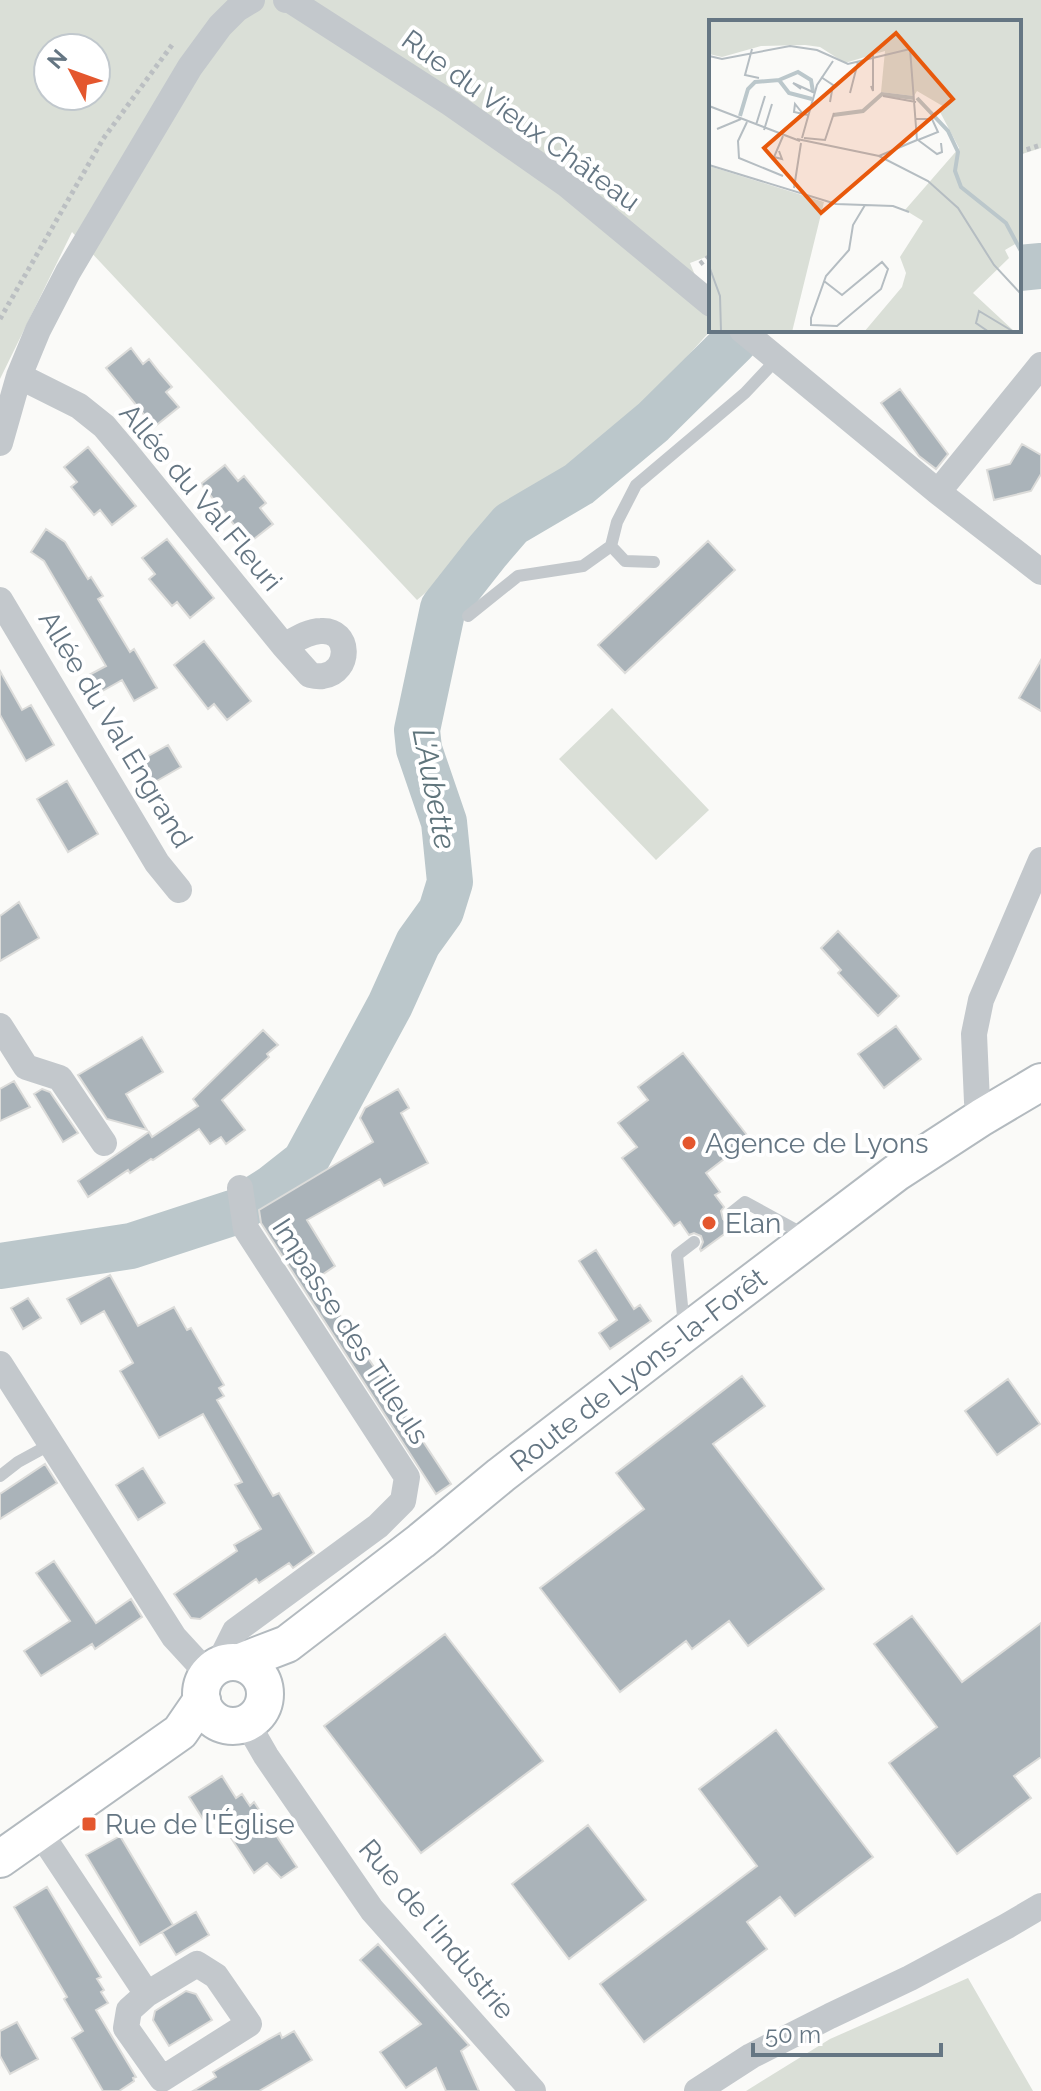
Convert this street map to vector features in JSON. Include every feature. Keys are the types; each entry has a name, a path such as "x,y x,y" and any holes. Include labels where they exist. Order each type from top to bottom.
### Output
{"main road":[{"name":"Route de Lyons-la-Forêt","path":"229,1689 810,1237 896,1173 1041,1082"},
{"path":"0,1859 180,1732 199,1726 229,1689"}],"street":[{"path":"0,443 19,376 38,330 68,272 190,67 220,26 237,9 252,0"},
{"name":"Rue du Vieux Château","path":"286,0 450,103 566,184 709,302"},
{"path":"744,332 938,492 1041,572"},
{"path":"938,492 1041,365"},
{"name":"Allée du Val Fleuri","path":"19,376 79,406 104,426 284,646"},
{"name":"Allée du Val Engrand","path":"0,600 157,863 179,890"},
{"path":"982,1117 977,1102 974,1034 981,1000 1041,860"},
{"path":"0,1026 26,1067 60,1078 104,1143"},
{"name":"Impasse des Tilleuls","path":"229,1689 225,1651 235,1631 378,1526 403,1501 407,1477 246,1229 240,1188"},
{"path":"0,1364 174,1637 229,1689"},
{"name":"Rue de l'Industrie","path":"229,1689 266,1756 372,1910 533,2091"},
{"path":"39,1831 147,1994"},
{"path":"697,2091 751,2056 910,1978 1041,1906"},
{"path":"197,1964 216,1976 249,2024 162,2079 126,2028 129,2010 147,1994 197,1964"}],"lane":[{"path":"468,616 518,576 583,566 611,546 617,522 636,485 745,393 777,359"},
{"path":"611,546 625,561 654,562"},
{"path":"730,1214 745,1202 810,1237"},
{"path":"685,1333 677,1255 694,1242"},
{"path":"0,1476 51,1444"}],"path":[{"path":"0,319 103,139 174,42"},
{"path":"1021,151 1041,145"}],"shaded area":[{"path":"0,0 1041,0 1041,148 1021,154 1021,20 709,20 709,256 690,263 709,309 709,332 633,417 417,600 72,232 0,379"},
{"path":"612,708 709,810 656,860 559,759"},
{"path":"968,1978 1033,2091 746,2091 830,2039"}],"building":[{"path":"131,348 143,364 149,359 172,387 166,392 179,407 154,427 106,368"},
{"path":"900,389 948,454 936,469 919,456 881,403"},
{"path":"1022,444 1041,455 1041,474 1031,491 994,500 987,470 1010,464"},
{"path":"88,447 136,506 112,525 100,510 94,515 71,487 77,482 64,467"},
{"path":"225,465 238,481 244,476 266,503 260,508 273,524 249,543 201,484"},
{"path":"46,529 65,542 88,579 91,577 103,596 98,599 130,652 134,649 157,688 134,701 122,680 99,693 89,675 106,666 44,561 31,552"},
{"path":"167,539 214,598 190,618 177,602 172,606 149,579 155,574 142,558"},
{"path":"708,541 735,570 625,673 598,645"},
{"path":"204,641 251,701 227,720 214,704 208,709 174,665"},
{"path":"1041,660 1041,711 1019,698"},
{"path":"0,671 22,710 31,705 54,745 26,761 0,715"},
{"path":"168,745 181,767 148,786 134,764"},
{"path":"67,781 98,834 68,852 37,799"},
{"path":"19,902 39,938 0,961 0,916"},
{"path":"838,931 899,996 878,1016 838,973 841,970 821,948"},
{"path":"896,1026 921,1059 884,1088 858,1054"},
{"path":"263,1030 278,1045 222,1100 245,1130 226,1144 221,1137 210,1144 199,1129 153,1160 130,1173 128,1170 88,1197 78,1181 149,1132 152,1137 198,1106 193,1099"},
{"path":"142,1037 163,1072 126,1094 147,1130 107,1119 78,1075"},
{"name":"Agence de Lyons","path":"683,1053 750,1139 706,1173 720,1192 715,1195 724,1207 721,1211 723,1219 727,1223 735,1221 738,1224 701,1251 701,1236 694,1233 689,1235 680,1222 674,1226 622,1158 637,1147 618,1123 648,1100 638,1087"},
{"path":"14,1081 30,1107 0,1121 0,1089"},
{"path":"42,1089 50,1092 78,1133 63,1142 34,1094"},
{"path":"398,1089 409,1108 401,1113 428,1163 384,1186 380,1179 307,1220 335,1266 316,1279 451,1484 436,1494 261,1223 259,1210 373,1142 360,1118 365,1108"},
{"path":"596,1250 634,1309 640,1305 651,1321 610,1349 599,1333 617,1320 579,1261"},
{"path":"110,1275 138,1326 174,1307 187,1330 191,1328 224,1385 219,1388 224,1396 217,1400 273,1496 279,1493 314,1553 293,1568 289,1563 259,1583 256,1579 200,1619 191,1618 174,1594 237,1551 234,1545 261,1529 235,1485 242,1482 203,1414 159,1438 120,1371 133,1363 104,1311 81,1324 67,1299"},
{"path":"28,1298 41,1318 23,1329 11,1308"},
{"path":"742,1376 765,1406 713,1444 824,1589 748,1646 729,1621 692,1649 686,1641 620,1692 540,1588 644,1509 616,1473"},
{"path":"1008,1379 1040,1424 997,1455 965,1411"},
{"path":"45,1464 57,1483 0,1519 0,1494"},
{"path":"143,1468 165,1503 138,1520 116,1485"},
{"path":"54,1561 96,1623 131,1599 142,1617 95,1649 92,1644 41,1676 24,1651 70,1621 36,1573"},
{"path":"912,1616 962,1682 1041,1623 1041,1757 1014,1776 1031,1798 957,1854 889,1763 937,1727 874,1644"},
{"path":"445,1634 543,1761 421,1853 324,1726"},
{"path":"776,1730 873,1857 795,1916 780,1897 747,1922 767,1949 644,2042 600,1984 757,1866 699,1789"},
{"path":"222,1776 236,1798 242,1794 250,1806 254,1802 297,1867 281,1878 267,1863 254,1873 214,1812 203,1819 189,1797"},
{"path":"588,1825 646,1900 569,1959 512,1884"},
{"path":"120,1836 173,1925 140,1945 86,1855"},
{"path":"47,1887 101,1977 97,1979 108,2003 96,2010 136,2077 119,2091 103,2091 72,2038 83,2031 64,1999 67,1997 14,1907"},
{"path":"196,1912 209,1935 176,1955 162,1932"},
{"path":"378,1944 469,2045 461,2051 479,2091 446,2091 436,2068 406,2088 380,2052 421,2024 360,1960"},
{"path":"186,1991 196,1994 212,2020 169,2046 153,2020 155,2011"},
{"path":"17,2022 38,2059 10,2074 0,2056 0,2031"},
{"path":"294,2031 312,2060 259,2091 193,2091 216,2077 213,2072 280,2033 282,2038"}],"waterway":[{"name":"L'Aubette","path":"1021,268 1041,266"},
{"name":"L'Aubette","path":"245,1205 305,1162 390,1005 418,943 441,911 450,882 444,822 419,749 417,730 443,608 511,524 579,484 653,422 734,342"},
{"name":"L'Aubette","path":"0,1266 131,1246 232,1213"}],"place":[{"name":"Agence de Lyons","path":"689,1143"},
{"name":"Elan","path":"709,1223"},
{"name":"Rue de l'Église","path":"89,1824"}]}
